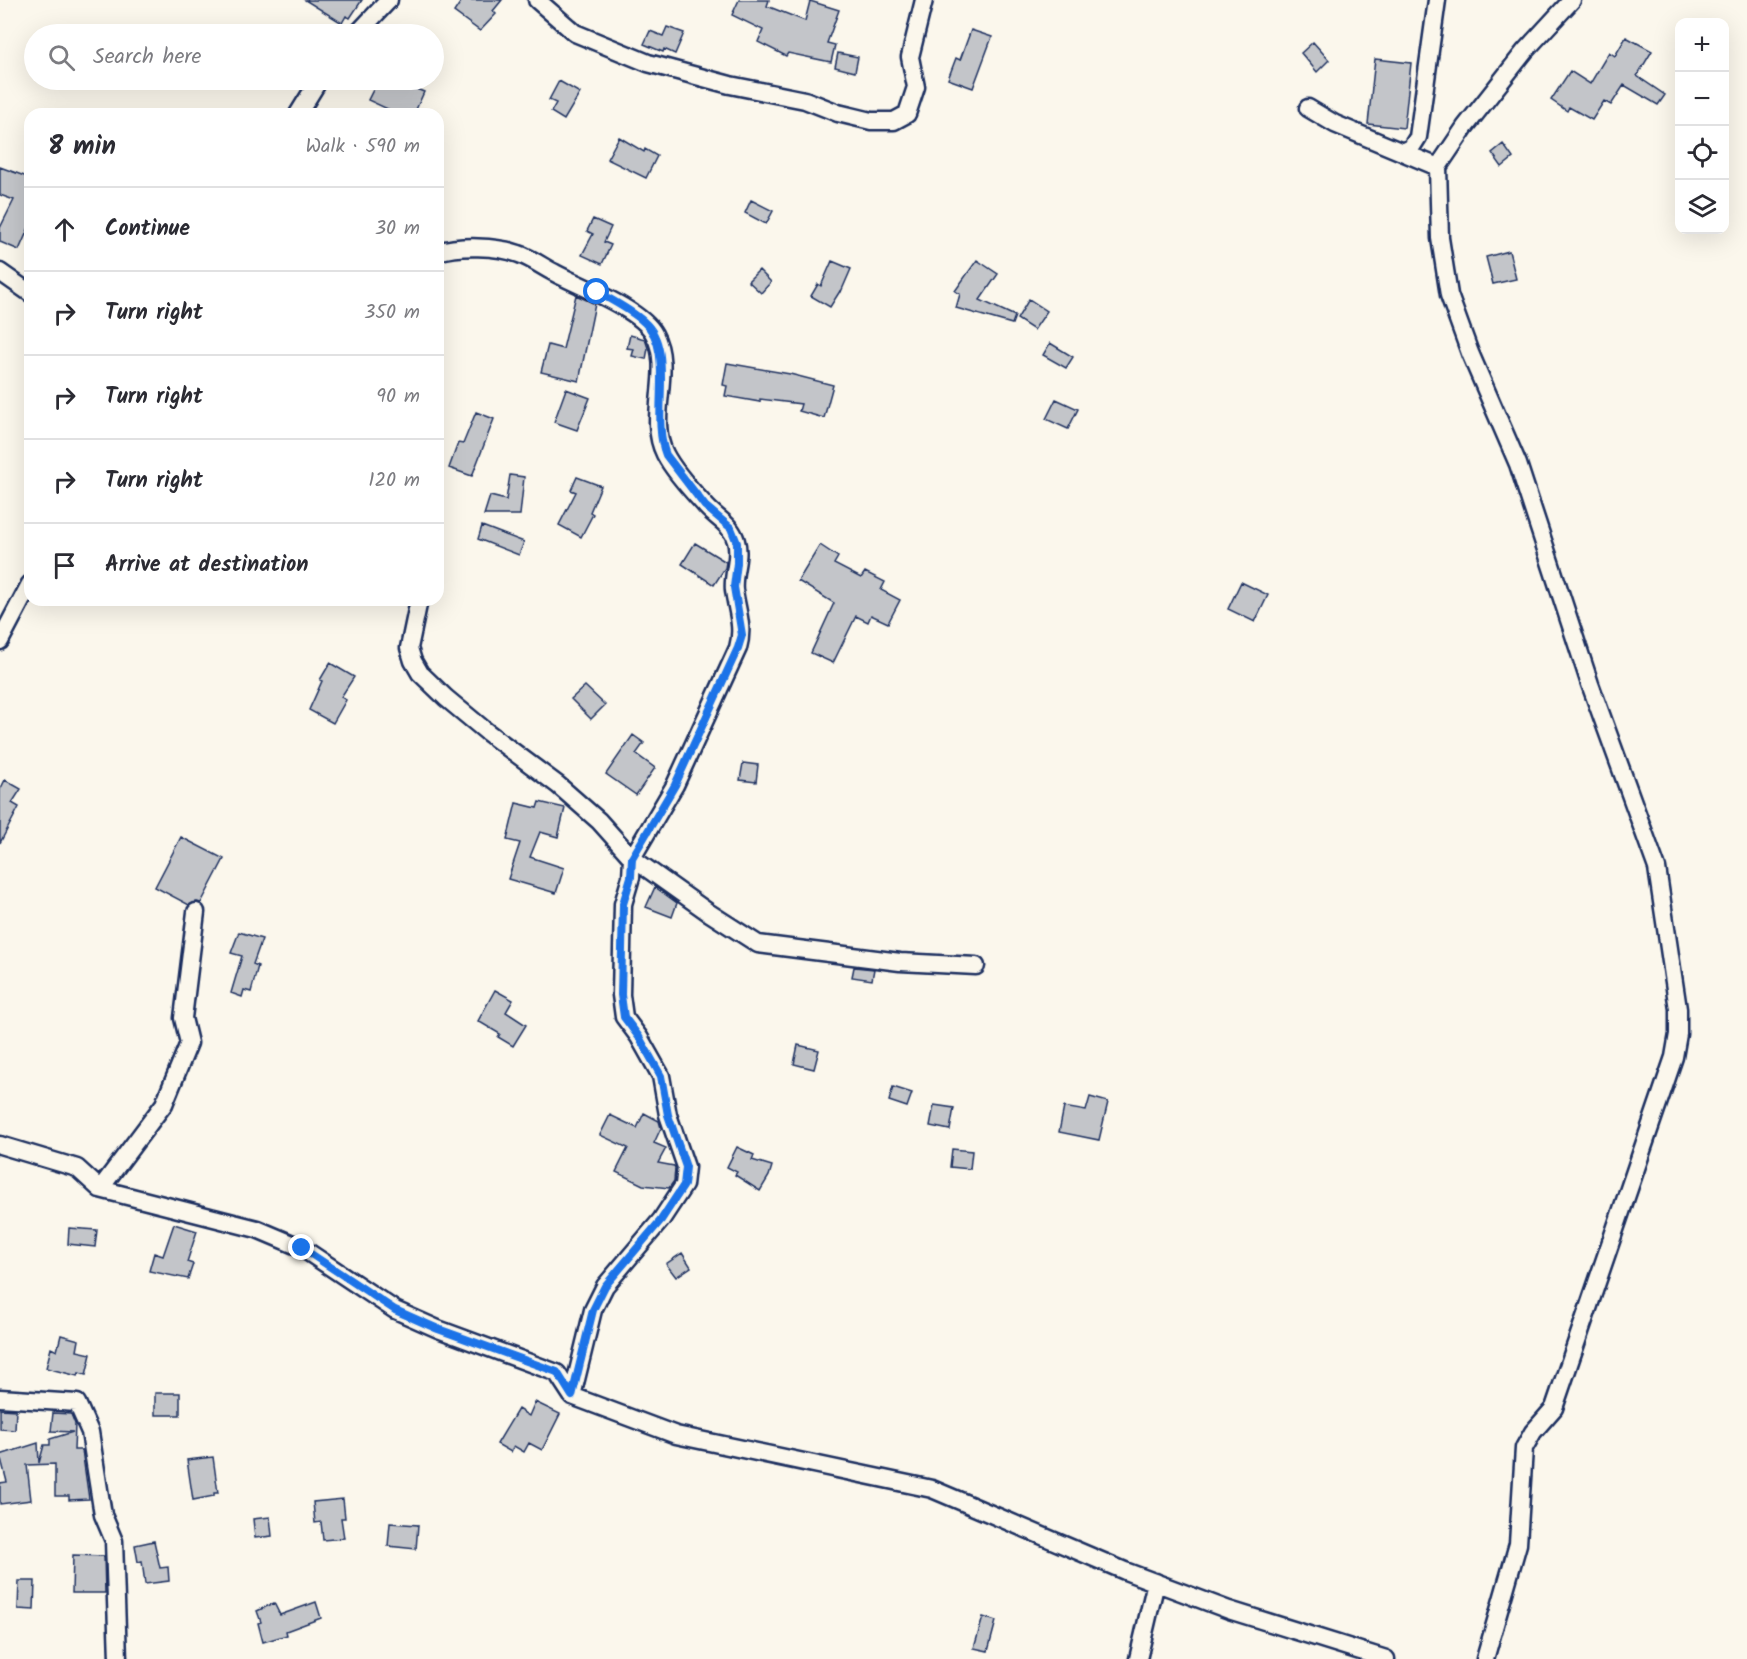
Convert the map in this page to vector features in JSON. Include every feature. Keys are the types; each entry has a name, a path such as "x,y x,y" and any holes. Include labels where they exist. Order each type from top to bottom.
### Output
{"street":[{"path":"367,24 390,0"},
{"path":"537,0 574,33 648,63 730,85 805,100 838,113 871,121 894,121 906,114 916,87 910,57 924,0"},
{"path":"1403,152 1411,148 1418,137 1437,0"},
{"path":"1485,1659 1518,1544 1524,1448 1533,1432 1554,1408 1674,1057 1678,1034 1678,1009 1657,868 1590,684 1518,464 1470,353 1449,295 1440,238 1438,167 1465,127 1519,60 1572,0"},
{"path":"302,108 313,90"},
{"path":"1308,108 1335,124 1438,167"},
{"path":"444,250 477,247 518,254 597,292 644,321 654,333 661,354 658,423 666,455 705,506 731,528 737,543 734,587 742,635 738,648 675,785 632,858 631,877 623,904 621,995 624,1017 639,1037 661,1076 668,1115 686,1167 684,1185 661,1220 605,1286 593,1310 572,1396"},
{"path":"0,272 24,289"},
{"path":"0,640 24,595"},
{"path":"418,606 409,648 412,661 420,673 487,732 558,785 599,821 632,858 708,912 758,944 900,962 976,966"},
{"path":"100,1189 164,1104 189,1042 183,1018 196,912"},
{"path":"0,1145 77,1168 100,1189 257,1228 302,1248 395,1310 438,1329 557,1372 572,1396 676,1435 932,1489 1228,1610 1386,1659"},
{"path":"0,1398 77,1403 90,1432 103,1515 114,1541 118,1659"},
{"path":"1138,1659 1156,1582"}],"building":[{"path":"305,0 362,0 350,18 346,16 342,23"},
{"path":"462,0 502,0 493,11 496,14 480,31 454,12"},
{"path":"739,0 769,0 767,6 805,21 810,1 839,10 827,43 835,45 831,62 788,53 786,56 758,42 763,30 732,15"},
{"path":"667,27 684,33 675,54 644,44 650,31 663,36"},
{"path":"971,30 992,37 973,88 948,79 956,58 960,60"},
{"path":"1626,37 1652,51 1637,76 1665,95 1658,105 1624,85 1611,105 1604,101 1592,120 1569,107 1567,111 1551,100 1570,71 1590,84 1609,52 1615,56"},
{"path":"1313,42 1329,60 1317,72 1301,53"},
{"path":"838,53 858,57 855,72 835,67"},
{"path":"1375,59 1411,63 1404,128 1368,124"},
{"path":"559,81 580,93 564,120 551,112 556,103 549,100"},
{"path":"373,90 424,92 417,108 386,108 368,100"},
{"path":"619,137 644,152 645,149 657,156 646,178 607,159"},
{"path":"1503,144 1513,158 1502,167 1492,153"},
{"path":"0,167 24,176 24,239 19,250 0,242 0,228 14,200 0,195"},
{"path":"751,200 773,211 766,224 745,213"},
{"path":"593,219 611,227 604,242 611,245 602,264 582,255 593,234 587,231"},
{"path":"1509,251 1516,279 1493,284 1486,257"},
{"path":"977,260 998,274 980,300 1015,316 1012,324 956,308 960,294 955,291"},
{"path":"832,261 851,269 841,292 830,307 811,296 818,284 821,286"},
{"path":"759,270 771,282 761,293 748,281"},
{"path":"576,295 595,304 579,381 541,372 548,345 563,349"},
{"path":"1029,299 1047,311 1034,330 1017,319"},
{"path":"630,335 645,339 648,348 646,359 632,356 634,349 627,348"},
{"path":"1050,343 1073,357 1066,368 1043,355"},
{"path":"727,363 790,374 833,385 824,418 799,411 801,404 760,399 760,402 725,396 727,386 723,385"},
{"path":"566,389 590,398 577,430 554,422"},
{"path":"1056,399 1078,409 1068,429 1046,419"},
{"path":"476,412 494,419 472,476 449,468 458,443 463,444"},
{"path":"510,475 524,477 520,515 484,515 490,496 506,500"},
{"path":"577,477 601,486 590,512 593,514 581,537 559,525 576,492 571,490"},
{"path":"482,526 524,542 519,555 478,539"},
{"path":"695,543 726,562 725,568 714,585 682,564"},
{"path":"820,545 838,557 834,564 861,578 865,572 885,582 881,590 900,600 888,623 871,615 868,622 856,616 833,663 811,653 834,603 798,581"},
{"path":"1241,582 1268,595 1255,622 1228,609"},
{"path":"330,663 354,677 341,697 346,700 333,723 309,710 322,681 320,680"},
{"path":"585,686 605,705 591,719 571,699"},
{"path":"633,735 644,743 636,754 655,768 636,795 606,774"},
{"path":"743,763 758,765 756,782 740,780"},
{"path":"5,780 21,789 12,803 19,807 0,843 0,790"},
{"path":"539,802 565,808 558,837 540,832 530,857 564,868 556,893 508,879 520,843 507,840 516,803 537,808"},
{"path":"181,837 224,859 201,903 189,905 155,887"},
{"path":"655,887 677,903 672,917 646,907"},
{"path":"239,932 262,939 253,964 258,966 251,992 244,990 242,997 231,993 242,956 231,953"},
{"path":"854,967 874,969 872,980 852,977"},
{"path":"495,990 513,1000 506,1012 526,1025 513,1046 498,1037 500,1034 478,1021"},
{"path":"798,1045 819,1050 814,1069 794,1064"},
{"path":"893,1087 912,1093 907,1107 889,1101"},
{"path":"1090,1097 1108,1102 1099,1140 1059,1132 1064,1107 1086,1111"},
{"path":"934,1105 954,1108 950,1130 930,1126"},
{"path":"644,1113 659,1121 661,1128 654,1143 666,1148 658,1163 675,1168 674,1181 669,1188 643,1185 616,1172 628,1148 600,1135 610,1115 637,1128"},
{"path":"737,1147 754,1155 752,1160 772,1166 760,1191 735,1175 737,1172 727,1167"},
{"path":"952,1149 972,1151 970,1169 950,1167"},
{"path":"174,1224 197,1231 187,1262 193,1264 188,1279 149,1271 154,1253 163,1256"},
{"path":"69,1228 97,1230 95,1247 68,1244"},
{"path":"682,1253 691,1267 676,1277 666,1264"},
{"path":"61,1335 79,1340 77,1351 91,1354 86,1375 79,1373 78,1376 46,1368 51,1348 57,1351"},
{"path":"155,1393 180,1393 180,1415 155,1415"},
{"path":"535,1402 560,1414 542,1450 529,1443 524,1452 514,1446 511,1452 497,1444 518,1409 529,1416"},
{"path":"0,1409 16,1410 15,1430 0,1429"},
{"path":"53,1413 71,1414 75,1424 74,1450 82,1450 89,1499 69,1500 69,1496 55,1496 55,1464 27,1465 31,1500 0,1504 0,1483 7,1482 0,1455 38,1443 39,1463 44,1445 50,1445 50,1439 73,1432 51,1431"},
{"path":"213,1457 218,1493 214,1493 214,1496 193,1500 187,1460"},
{"path":"343,1499 345,1518 341,1518 344,1538 323,1540 321,1522 315,1523 313,1502"},
{"path":"270,1517 272,1536 255,1538 253,1519"},
{"path":"390,1523 418,1525 416,1549 388,1546"},
{"path":"154,1541 160,1568 168,1567 169,1581 145,1584 142,1561 138,1562 135,1545"},
{"path":"73,1555 104,1556 105,1593 72,1593"},
{"path":"19,1581 35,1581 34,1610 18,1609"},
{"path":"316,1602 321,1618 286,1631 287,1635 263,1642 258,1623 261,1622 257,1611 274,1603 280,1615"},
{"path":"983,1617 996,1621 988,1651 974,1648"}],"route":[{"path":"302,1248 395,1310 438,1329 557,1372 572,1396 593,1310 605,1286 661,1220 684,1185 686,1167 668,1115 661,1076 639,1037 624,1017 621,995 623,904 631,877 632,858 675,785 738,648 742,635 734,587 737,543 731,528 705,506 662,447 658,423 661,354 654,333 644,321 597,292"}]}
